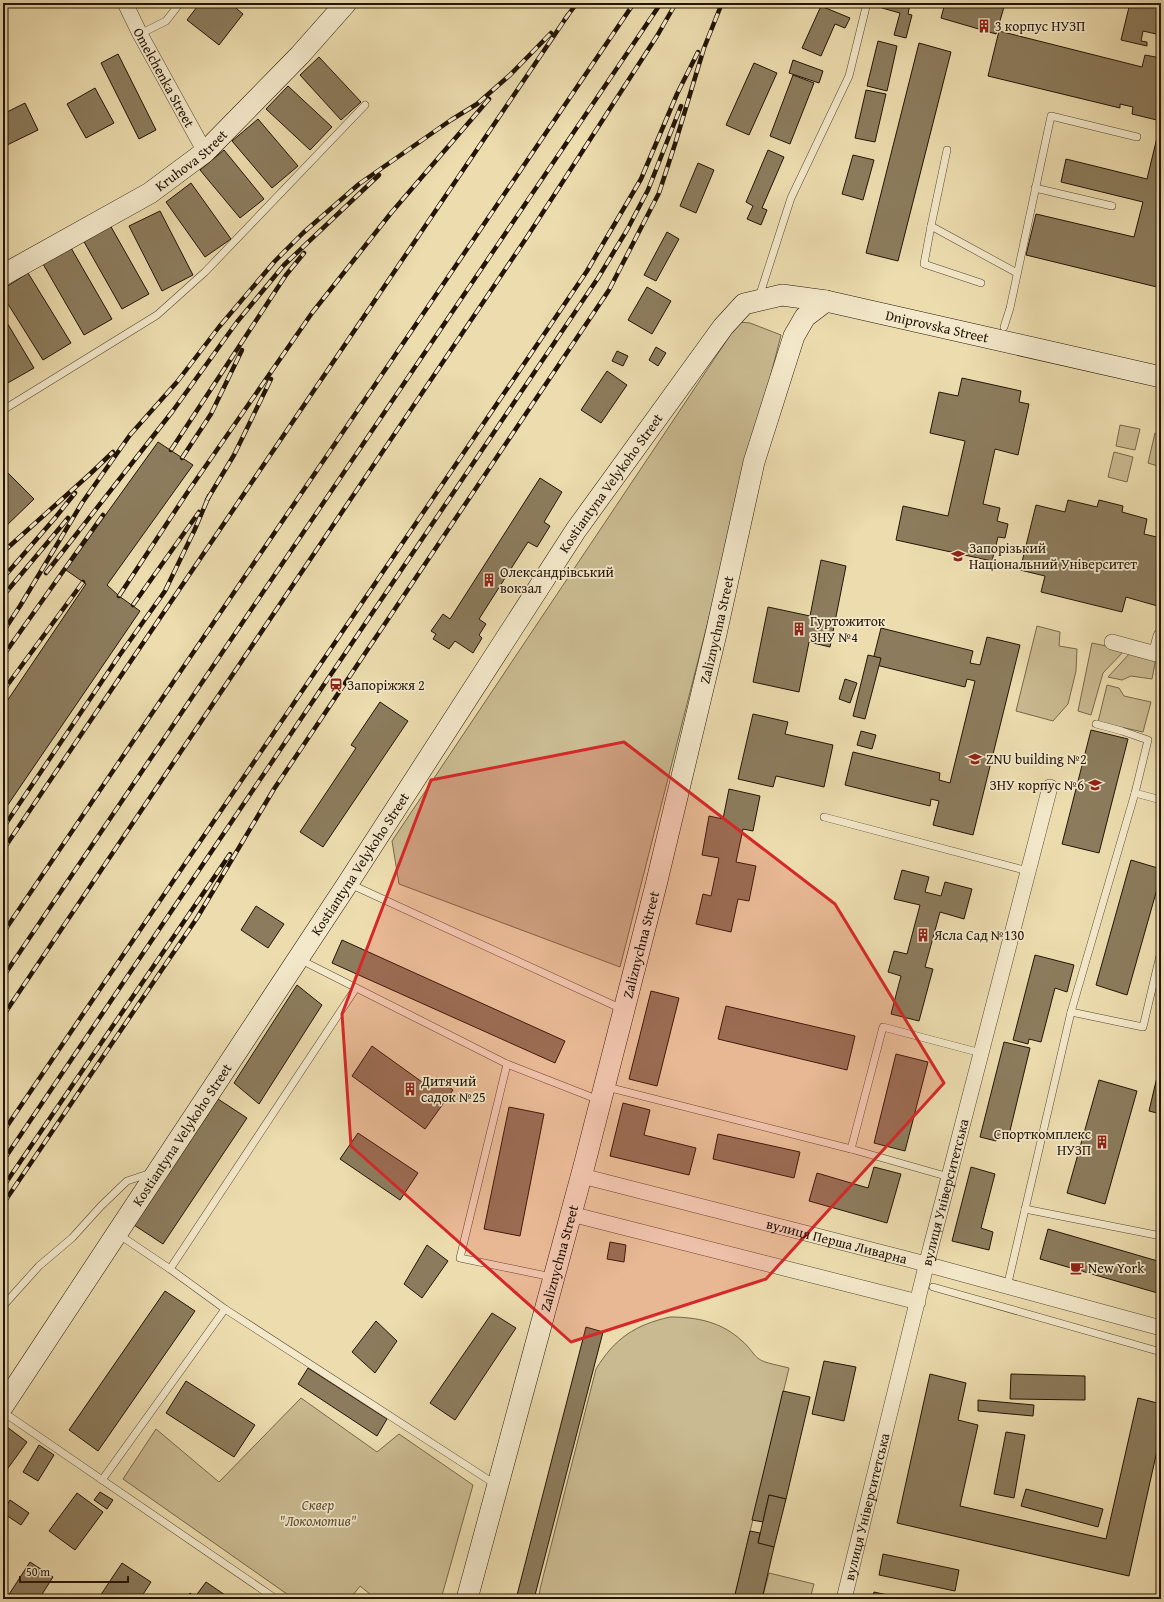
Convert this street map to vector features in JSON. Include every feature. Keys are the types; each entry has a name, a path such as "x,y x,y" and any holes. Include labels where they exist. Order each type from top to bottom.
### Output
{"street":[{"name":"Omelchenka Street","path":"125,3 140,34 205,152"},
{"name":"Kruhova Street","path":"3,275 150,193 205,152 300,55 346,3"},
{"name":"Dniprovska Street","path":"723,326 744,304 782,295 826,301 1161,377"},
{"name":"Zaliznychna Street","path":"468,1599 582,1176 656,884 716,634 754,462 794,336 805,317 826,301"},
{"name":"Kostiantyna Velykoho Street","path":"3,1406 348,883 576,530 723,326"},
{"path":"1112,642 1156,654 1161,636"},
{"name":"вулиця Університетська","path":"844,1599 949,1177 1050,788"},
{"name":"вулиця Перша Ливарна","path":"582,1176 899,1257 1161,1328"},
{"path":"571,1214 918,1302"}],"lane":[{"path":"140,34 166,21 180,3"},
{"path":"758,300 791,198 849,76 868,3"},
{"path":"3,410 157,315 205,272 365,105"},
{"path":"1004,327 1018,273 1051,116 1137,137"},
{"path":"947,150 924,264 981,282"},
{"path":"1035,188 1112,206"},
{"path":"931,226 1018,273"},
{"path":"1007,1287 1071,1012 1148,740 1096,724"},
{"path":"1134,793 1161,800"},
{"path":"824,816 1028,871"},
{"path":"348,883 624,1010"},
{"path":"1071,1012 1143,1027 1161,951"},
{"path":"298,958 507,1064 603,1094 851,1149 949,1177"},
{"path":"170,1269 356,988"},
{"path":"851,1149 883,1027 981,1053"},
{"path":"507,1064 460,1258 554,1277"},
{"path":"3,1306 39,1266 72,1238 101,1206 128,1181 158,1170"},
{"path":"1025,1209 1161,1236"},
{"path":"117,1233 226,1309 498,1486"},
{"path":"933,1287 1161,1352"},
{"path":"102,1480 226,1309"},
{"path":"3,1412 276,1599"}],"highlighted area":[{"path":"624,742 835,904 944,1083 766,1279 571,1342 351,1146 342,1014 431,780"}],"green space":[{"path":"739,322 750,323 781,335 620,967 399,884 392,841"},
{"path":"1120,425 1140,429 1135,450 1116,446"},
{"path":"1155,433 1161,434 1161,467 1148,463"},
{"path":"1114,452 1133,457 1127,482 1108,477"},
{"path":"1037,626 1060,632 1059,646 1077,649 1076,671 1068,704 1053,721 1016,711"},
{"path":"1092,643 1125,650 1103,673 1091,715 1078,711"},
{"path":"1130,653 1156,658 1152,679 1131,676 1122,680 1108,677"},
{"path":"1107,685 1119,688 1124,696 1151,702 1143,732 1098,722"},
{"path":"670,1317 690,1318 718,1325 726,1329 744,1343 759,1359 789,1368 734,1599 539,1599 540,1589 596,1369 603,1358 627,1334 646,1324"},
{"name":"Сквер \"Локомотив\"","path":"301,1398 377,1452 399,1434 473,1485 441,1599 376,1599 360,1586 350,1599 294,1599 123,1479 156,1429 219,1482"},
{"path":"769,1573 814,1584 810,1599 762,1599"}],"building":[{"path":"200,3 230,3 243,14 219,45 187,20"},
{"path":"884,3 910,4 908,14 912,15 906,38 894,35 900,13 882,8"},
{"name":"3 корпус НУЗП","path":"945,3 991,3 1004,7 996,34 941,18"},
{"path":"1130,3 1161,3 1161,35 1143,31 1141,41 1147,42 1147,46 1121,40"},
{"path":"821,6 850,18 845,28 835,24 821,56 802,48"},
{"path":"999,31 1142,67 1145,55 1161,58 1161,121 1132,114 1133,107 1120,104 1120,108 988,76"},
{"path":"878,41 897,46 887,91 867,86"},
{"path":"919,43 951,52 898,261 866,253"},
{"path":"118,54 156,130 139,139 101,63"},
{"path":"319,57 361,102 341,120 300,75"},
{"path":"793,60 823,71 819,83 789,73"},
{"path":"754,63 777,73 749,135 726,125"},
{"path":"793,75 814,83 790,144 770,136"},
{"path":"288,86 332,127 310,150 266,109"},
{"path":"95,88 114,123 86,138 67,104"},
{"path":"866,90 886,94 875,142 855,138"},
{"path":"25,103 38,130 3,147 3,114"},
{"path":"258,119 298,166 272,188 232,141"},
{"path":"1161,121 1161,288 1026,255 1036,214 1134,237 1143,202 1061,182 1066,159 1147,179"},
{"path":"224,150 264,199 240,218 200,170"},
{"path":"768,150 784,157 762,208 767,210 761,225 747,219 753,206 746,202"},
{"path":"853,155 874,160 863,200 842,194"},
{"path":"698,163 714,170 696,213 680,206"},
{"path":"191,183 231,239 205,257 166,202"},
{"path":"160,211 193,275 162,291 129,226"},
{"path":"110,225 149,294 122,309 83,240"},
{"path":"667,232 679,239 656,281 644,275"},
{"path":"71,248 112,319 84,335 43,264"},
{"path":"28,273 71,343 43,360 3,296 3,289"},
{"path":"647,287 671,301 652,334 628,320"},
{"path":"3,316 34,368 6,384 3,380"},
{"path":"656,347 666,353 658,366 649,360"},
{"path":"617,351 628,356 623,366 612,361"},
{"path":"607,371 627,385 601,423 581,410"},
{"path":"962,378 1021,391 1019,402 1029,404 1018,455 995,449 983,504 1000,508 997,521 1008,524 1005,538 998,537 992,561 896,540 903,506 948,516 965,441 930,433 939,392 958,396"},
{"path":"158,442 193,465 107,585 119,596 140,611 3,812 3,707 86,584 66,570"},
{"path":"5,470 34,499 3,529 3,472"},
{"name":"Олександрівський вокзал","path":"540,478 562,492 544,522 550,526 537,547 528,542 479,619 486,624 479,635 482,638 473,653 455,641 449,649 433,639 436,634 431,631 443,614 450,619"},
{"path":"1068,500 1097,507 1099,500 1123,506 1122,512 1147,519 1144,534 1161,538 1161,607 1126,597 1122,612 1041,592 1045,576 1020,570 1036,505 1065,512"},
{"name":"Гуртожиток ЗНУ №4","path":"821,560 846,566 830,647 809,642 799,692 753,682 768,607 810,616"},
{"path":"881,628 973,651 970,663 980,665 987,637 1020,645 973,835 933,825 939,801 931,799 930,806 845,785 853,752 940,773 939,780 950,783 975,681 967,679 965,687 872,664"},
{"path":"868,655 881,658 865,719 853,716"},
{"path":"845,679 857,683 850,703 839,699"},
{"path":"380,702 408,721 323,847 300,832 356,748 351,745"},
{"path":"753,714 788,722 785,734 833,745 824,787 776,776 773,787 738,779"},
{"name":"ЗНУ корпус №6","path":"1091,730 1128,739 1099,853 1062,844"},
{"path":"861,731 876,735 872,749 857,745"},
{"path":"729,789 760,796 753,831 743,829 736,862 756,866 749,901 738,899 731,932 696,924 703,894 711,896 719,858 702,855 709,816 723,819"},
{"path":"1131,860 1161,869 1161,875 1127,995 1096,985"},
{"name":"Ясла Сад №130","path":"902,870 929,877 925,892 941,896 945,882 972,889 964,919 940,912 925,967 933,969 919,1021 891,1014 901,976 888,972 894,951 907,954 920,905 894,899"},
{"path":"256,906 284,924 268,948 241,930"},
{"path":"342,940 565,1041 555,1063 332,963"},
{"path":"1035,955 1074,965 1067,992 1055,988 1041,1042 1029,1039 1028,1044 1013,1040"},
{"path":"297,985 322,1005 259,1104 234,1083"},
{"path":"651,991 679,998 657,1086 629,1079"},
{"path":"726,1006 855,1036 847,1070 718,1039"},
{"path":"1004,1042 1030,1048 1008,1139 997,1136 996,1141 980,1137"},
{"name":"Дитячий садок №25","path":"372,1046 429,1087 437,1077 453,1090 425,1129 352,1076"},
{"path":"896,1054 928,1062 905,1151 874,1143"},
{"path":"1157,1077 1161,1078 1161,1114 1149,1111"},
{"name":"Спорткомплекс НУЗП","path":"1099,1080 1137,1091 1105,1204 1067,1193"},
{"path":"218,1099 247,1118 163,1244 134,1225"},
{"path":"623,1103 650,1110 644,1135 696,1148 689,1175 610,1156"},
{"path":"509,1107 544,1114 520,1236 484,1229"},
{"path":"358,1133 418,1173 400,1200 340,1159"},
{"path":"718,1134 800,1152 794,1178 713,1159"},
{"path":"874,1167 901,1174 887,1223 809,1201 817,1173 868,1188"},
{"path":"971,1167 995,1174 981,1228 993,1232 989,1250 952,1241"},
{"path":"1048,1229 1161,1262 1161,1294 1040,1259"},
{"path":"610,1242 626,1245 624,1262 607,1259"},
{"path":"427,1245 448,1261 422,1298 404,1284"},
{"path":"165,1291 195,1311 98,1451 69,1430"},
{"path":"492,1313 516,1328 455,1420 430,1403"},
{"path":"376,1321 397,1341 375,1373 352,1352"},
{"path":"586,1327 603,1332 534,1599 516,1599"},
{"path":"824,1361 856,1367 844,1421 812,1414"},
{"path":"308,1368 387,1419 377,1436 298,1384"},
{"path":"930,1374 966,1383 958,1420 978,1425 960,1506 1106,1539 1138,1398 1161,1404 1161,1433 1129,1576 897,1523"},
{"path":"1011,1374 1085,1376 1085,1400 1010,1399"},
{"path":"186,1381 255,1425 234,1457 166,1413"},
{"path":"783,1391 810,1397 786,1499 769,1495 763,1522 752,1520"},
{"path":"978,1400 1034,1405 1033,1416 978,1411"},
{"path":"3,1424 27,1442 3,1475"},
{"path":"1006,1432 1025,1435 1014,1498 994,1494"},
{"path":"39,1445 54,1455 38,1481 23,1472"},
{"path":"1026,1489 1103,1509 1098,1527 1021,1506"},
{"path":"100,1492 113,1500 107,1509 94,1500"},
{"path":"77,1493 103,1512 75,1550 49,1531"},
{"path":"769,1495 786,1499 774,1547 758,1543"},
{"path":"10,1500 29,1513 21,1525 3,1513"},
{"path":"750,1531 760,1533 758,1543 774,1547 762,1599 734,1599"},
{"path":"883,1554 959,1570 955,1591 879,1575"},
{"path":"30,1562 53,1577 39,1599 6,1599"},
{"path":"122,1563 151,1582 140,1599 98,1599"},
{"path":"206,1582 225,1595 223,1599 185,1599 190,1593 195,1597"},
{"path":"874,1592 892,1596 892,1599 872,1599"}],"railway":[{"path":"565,19 577,3"},
{"path":"3,933 634,3"},
{"path":"3,977 661,3"},
{"path":"3,1016 527,237 657,36 676,3"},
{"path":"3,1204 197,918 274,789 609,290 659,193 704,48 722,3"},
{"path":"3,850 568,15"},
{"path":"3,632 82,503 130,435 177,382 219,327 275,261 303,233 359,184 451,120 477,104 510,75 551,33"},
{"path":"3,1132 587,271 641,179 677,94 698,52"},
{"path":"119,596 187,493 312,313 391,213 489,99"},
{"path":"3,1161 598,278 627,230 648,190 681,106"},
{"path":"46,573 172,412 237,322 284,265 379,175"},
{"path":"171,450 286,275 304,253"},
{"path":"182,458 211,414 242,350"},
{"path":"207,500 234,455 271,379"},
{"path":"3,552 113,452"},
{"path":"3,578 75,493"},
{"path":"3,828 119,656 165,591 209,496"},
{"path":"133,605 199,512"},
{"path":"3,656 103,515"},
{"path":"3,596 68,518"},
{"path":"3,691 83,582"},
{"path":"3,1187 230,854"}],"place":[{"name":"3 корпус НУЗП","path":"984,26"},
{"name":"Запорізький Національний Університет","path":"958,556"},
{"name":"Олександрівський вокзал","path":"489,580"},
{"name":"Гуртожиток ЗНУ №4","path":"799,629"},
{"name":"Запоріжжя 2","path":"336,685"},
{"name":"ZNU building №2","path":"975,759"},
{"name":"ЗНУ корпус №6","path":"1095,785"},
{"name":"Ясла Сад №130","path":"923,935"},
{"name":"Дитячий садок №25","path":"410,1089"},
{"name":"Спорткомплекс НУЗП","path":"1102,1142"},
{"name":"New York","path":"1077,1268"}]}
